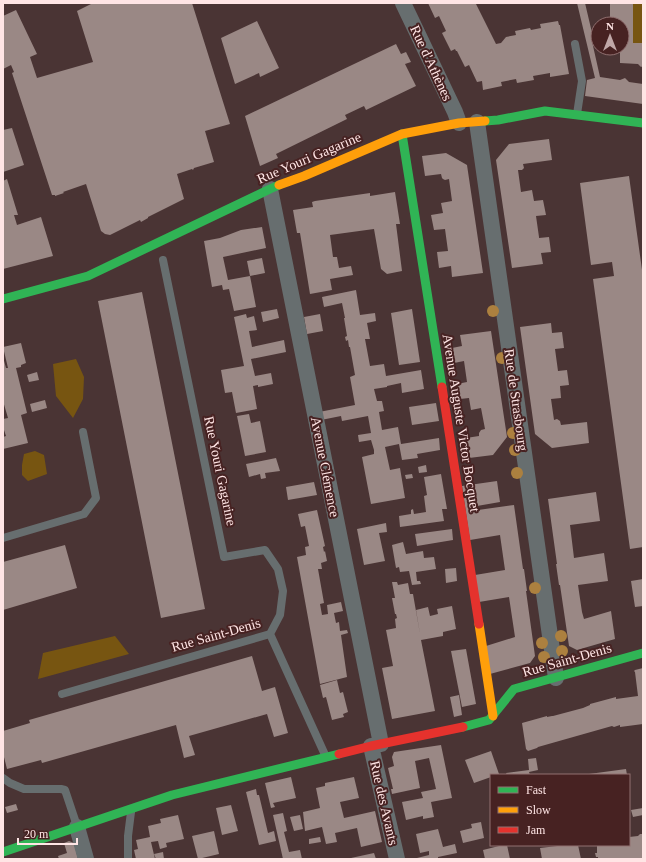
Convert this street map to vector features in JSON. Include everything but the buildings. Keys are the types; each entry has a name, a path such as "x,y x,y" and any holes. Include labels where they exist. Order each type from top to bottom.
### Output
{"street":[{"name":"Rue d'Athènes","path":"403,3 459,123"},
{"name":"Rue Youri Gagarine","path":"3,299 88,276 270,189 402,134 459,123 498,120 545,111 643,123"},
{"name":"Rue de Strasbourg","path":"477,122 556,678"},
{"name":"Avenue Auguste Victor Bocquet","path":"402,134 492,716"},
{"name":"Avenue Clémence","path":"270,189 376,745"},
{"name":"Rue Saint-Denis","path":"3,852 172,795 376,745 453,730 489,720 514,689 643,653"},
{"name":"Rue des Avants","path":"376,745 397,859"},
{"path":"77,827 86,859"}],"lane":[{"path":"575,44 582,81 577,115"},
{"name":"Rue Youri Gagarine","path":"162,260 224,557 265,550 278,569 282,591 280,615 270,634"},
{"path":"3,538 84,514 96,498 83,432"},
{"name":"Rue Saint-Denis","path":"62,694 270,634 326,757"},
{"path":"3,778 10,783 24,788 65,790 77,827"},
{"path":"128,859 128,836 131,809"}],"shaded area":[{"path":"633,3 643,3 643,43 633,43"},
{"path":"76,359 84,377 83,399 73,418 56,396 53,364"},
{"path":"35,451 44,455 47,474 28,481 22,475 24,454"},
{"path":"115,636 129,654 38,679 43,653"}],"traffic: fast":[{"path":"485,121 545,111 643,123"},
{"path":"402,134 442,387"},
{"path":"3,299 88,276 279,185"},
{"path":"463,727 489,720 514,689 643,653"},
{"path":"3,852 172,795 339,754"}],"traffic: slow":[{"path":"279,185 304,176 402,134 459,123 485,121"},
{"path":"479,624 493,716"}],"traffic: jam":[{"path":"442,387 479,624"},
{"path":"339,754 463,727"}]}
